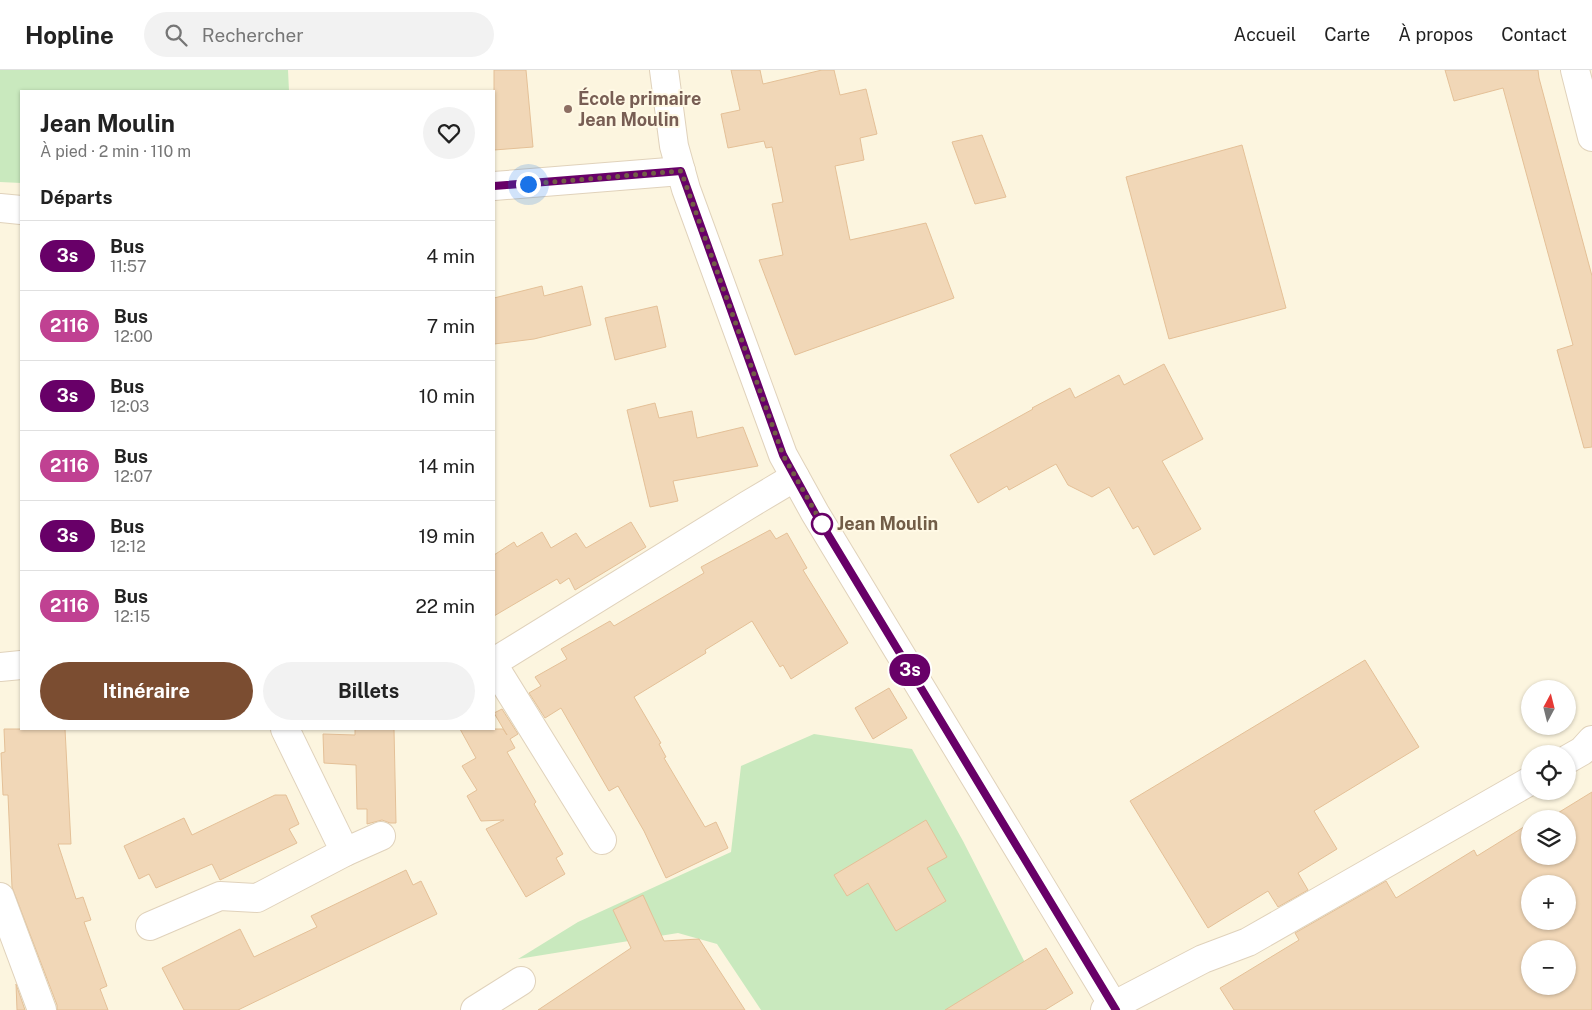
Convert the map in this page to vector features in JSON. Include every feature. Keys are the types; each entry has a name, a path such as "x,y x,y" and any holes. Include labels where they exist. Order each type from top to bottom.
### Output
{"street":[{"path":"664,70 674,146 681,171 783,455 1111,1009 1202,959 1248,942 1521,785"},
{"path":"1575,70 1592,137"},
{"path":"495,186 681,171"},
{"path":"0,208 20,210"},
{"path":"495,661 795,477"},
{"path":"0,667 20,665"},
{"path":"495,668 602,840"},
{"path":"285,730 345,852"},
{"path":"1576,754 1592,740"},
{"path":"150,926 220,896 257,898 345,852 381,836"},
{"path":"0,897 42,1010"},
{"path":"475,1010 521,980"}],"green space":[{"path":"0,70 288,70 289,90 20,90 20,183 0,182"},
{"path":"814,734 912,749 963,841 1039,990 999,1010 761,1010 717,944 678,933 518,959 578,922 731,852 741,766"}],"building":[{"path":"494,70 526,70 533,147 495,150"},
{"path":"731,70 760,70 763,84 822,70 834,70 840,95 866,89 877,134 860,138 864,160 835,166 850,240 926,223 954,298 795,355 759,260 783,255 772,204 783,202 772,147 766,148 764,141 728,148 721,114 740,110"},
{"path":"1445,70 1538,70 1592,276 1592,447 1584,448 1557,350 1573,345 1503,88 1454,101"},
{"path":"982,135 1006,197 975,204 952,142"},
{"path":"1242,145 1286,308 1169,339 1126,177"},
{"path":"542,286 544,296 582,286 591,325 534,339 495,344 495,298"},
{"path":"657,306 666,347 615,360 605,318"},
{"path":"1164,364 1203,439 1162,461 1201,529 1154,555 1138,526 1133,529 1109,487 1092,497 1068,485 1056,464 1009,490 1007,486 978,503 950,455 1070,388 1075,398 1119,375 1124,385"},
{"path":"655,403 659,418 692,411 697,438 743,427 758,466 673,481 678,501 650,507 627,410"},
{"path":"631,522 646,547 575,590 569,578 560,584 557,579 495,615 495,554 514,542 517,547 542,532 551,548 576,533 586,548"},
{"path":"770,530 776,539 787,533 807,568 803,570 848,643 791,679 783,665 780,667 752,621 705,650 706,653 634,697 661,743 659,744 666,757 664,758 705,827 716,822 728,848 666,878 644,831 618,786 609,791 561,708 545,718 529,693 541,686 535,677 567,659 561,649 610,621 614,626 704,573 701,567"},
{"path":"1365,660 1419,747 1314,811 1337,849 1298,873 1308,890 1278,907 1268,891 1208,928 1130,801"},
{"path":"889,688 907,718 873,739 855,708"},
{"path":"502,709 518,734 510,739 515,748 507,752 563,854 556,858 565,874 526,897 486,829 504,820 481,821 467,796 477,790 462,766 476,758 461,730 503,729 507,735 495,712"},
{"path":"4,729 65,730 71,844 58,844 76,899 83,897 91,920 84,922 107,986 100,989 108,1010 57,1010 57,1005 12,887 8,795 3,795 1,753 5,752"},
{"path":"355,730 394,730 396,823 382,820 367,824 367,809 357,809 356,765 324,763 323,734 355,735"},
{"path":"1592,792 1592,1010 1234,1010 1220,988 1299,940 1295,933 1386,881 1396,898 1474,850 1477,856 1521,829 1521,865 1576,865 1576,810 1563,810"},
{"path":"275,795 286,795 299,824 289,829 297,843 220,880 212,864 156,888 149,874 139,879 124,846 184,818 192,835"},
{"path":"926,820 947,857 927,868 946,901 896,931 868,883 847,896 834,875"},
{"path":"406,870 413,885 421,881 437,914 238,1010 184,1010 162,968 240,929 254,957 317,927 311,916"},
{"path":"643,895 664,941 699,939 745,1010 538,1010 631,948 613,910"},
{"path":"1046,948 1073,993 1045,1010 945,1010"},
{"path":"16,984 25,1010 17,1010"}],"bus line":[{"name":"3s","path":"495,186 681,171 783,455 815,513 1116,1010"}],"place":[{"name":"École primaire Jean Moulin","path":"568,109"},
{"name":"Jean Moulin","path":"822,524"}],"route":[{"path":"528,184 681,171 783,455 825,529 822,524"}]}
